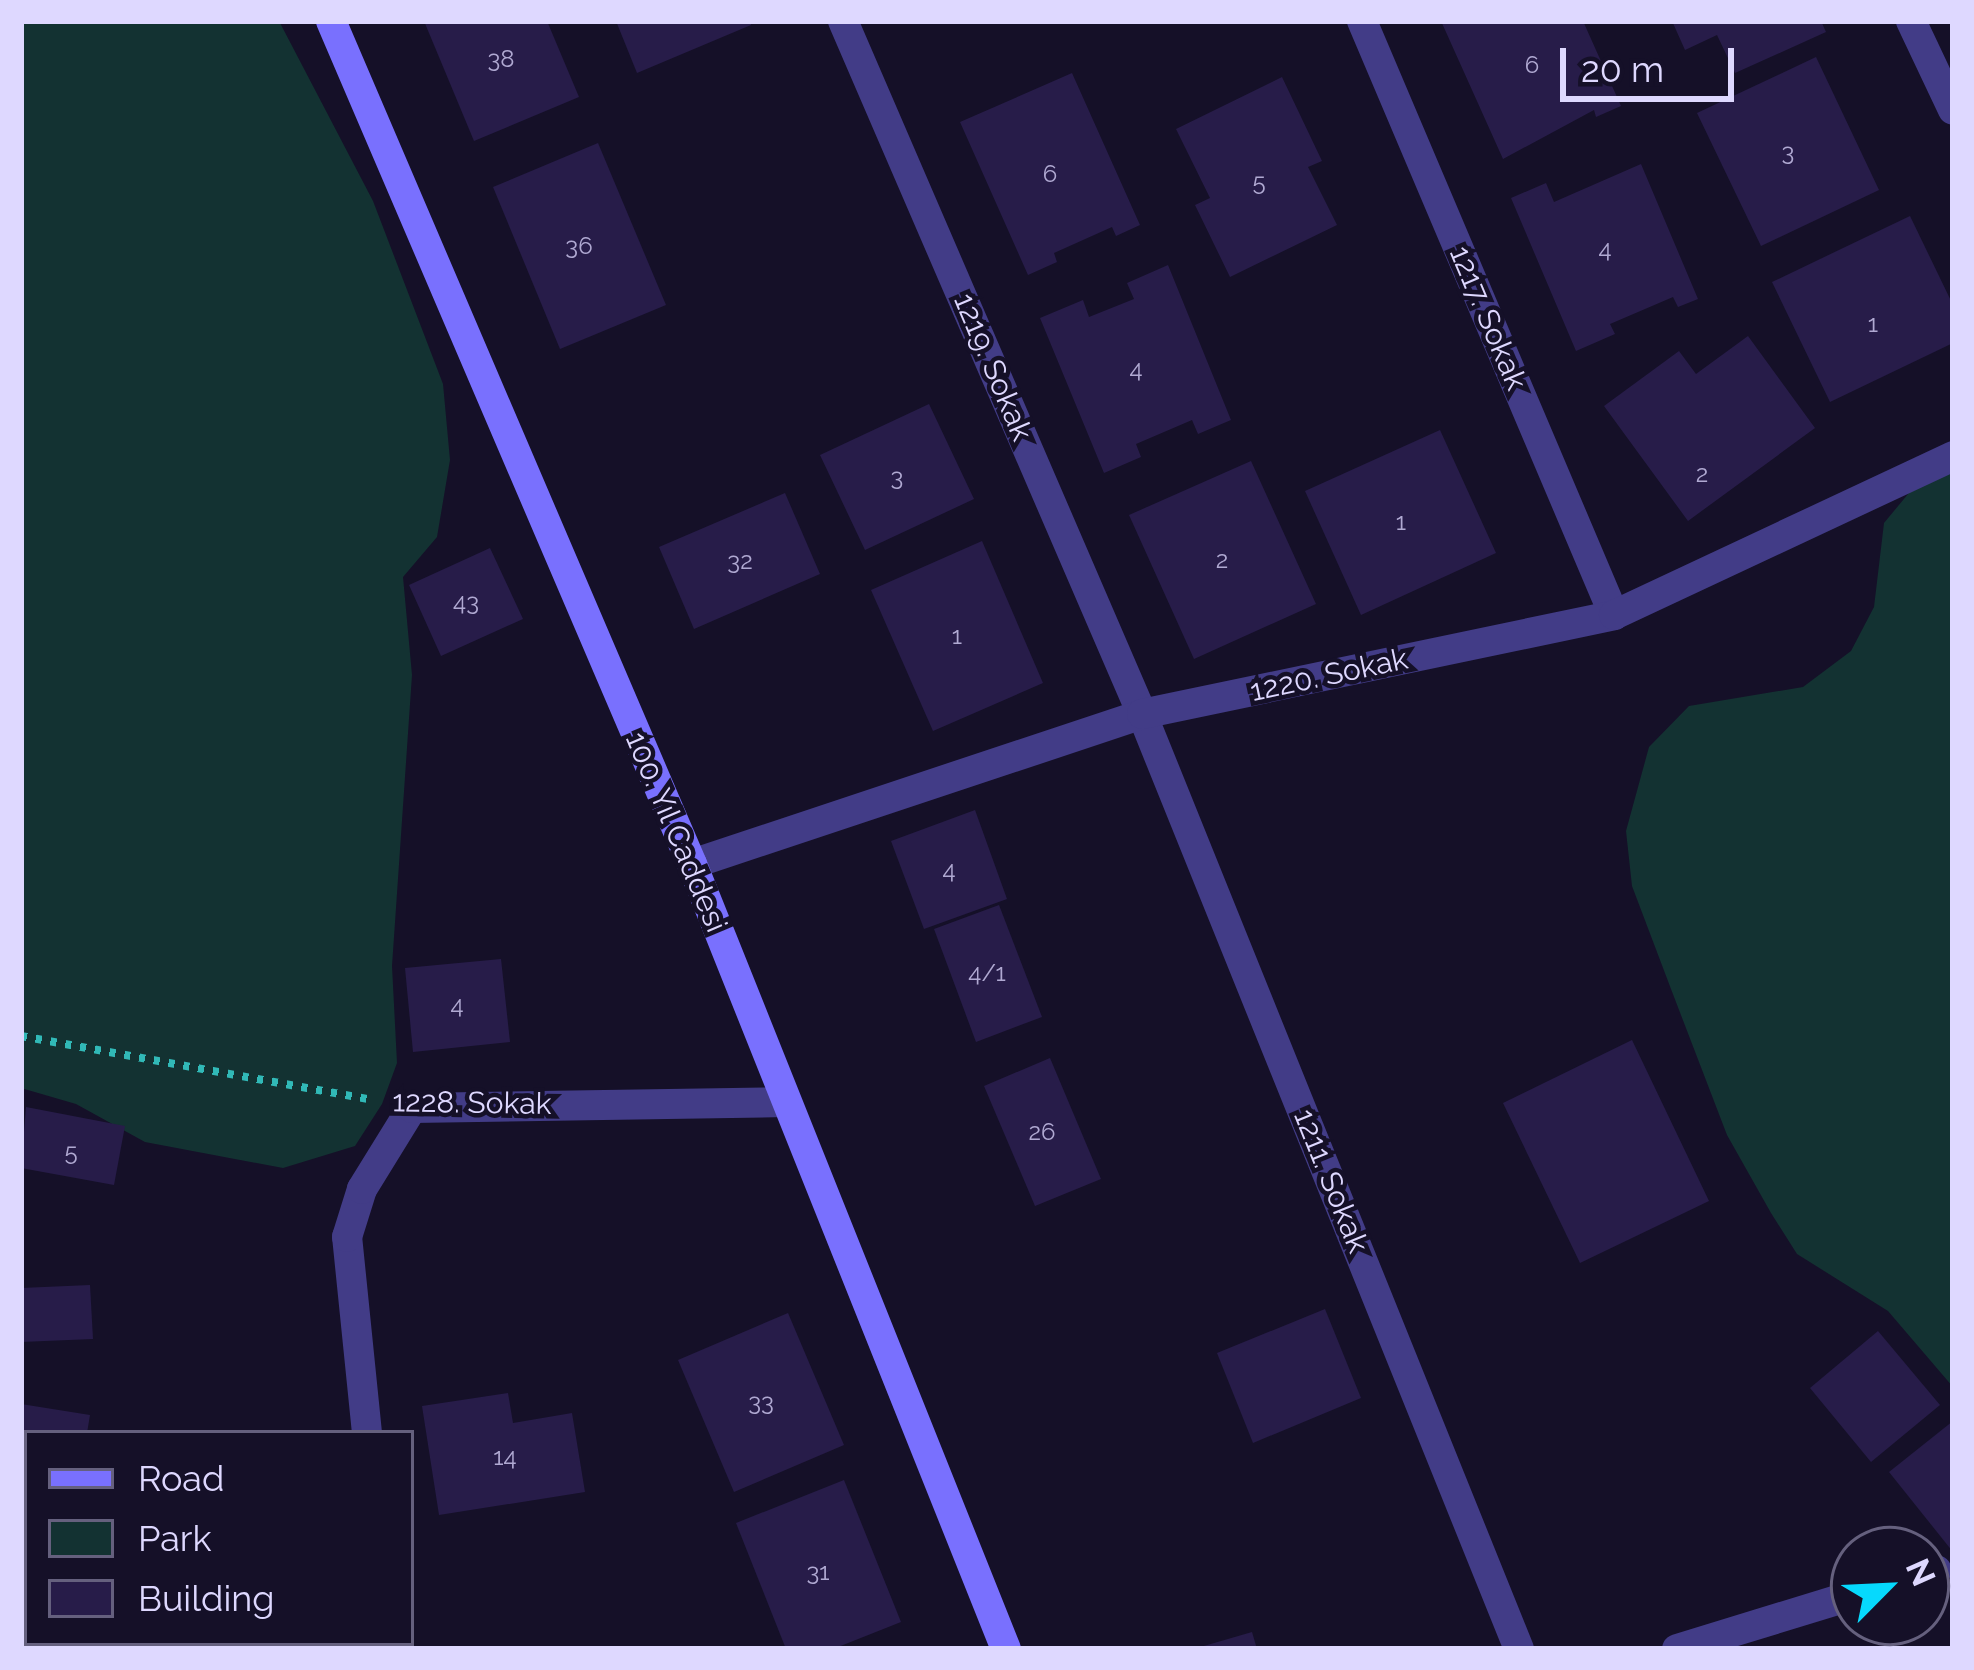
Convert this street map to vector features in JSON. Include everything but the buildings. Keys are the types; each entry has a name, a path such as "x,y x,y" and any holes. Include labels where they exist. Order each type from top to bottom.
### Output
{"street":[{"name":"100. Yıl Caddesi","path":"332,21 692,865 1006,1649"},
{"name":"1219. Sokak","path":"843,21 1142,714"},
{"name":"1217. Sokak","path":"1362,21 1614,615"},
{"path":"1911,21 1953,110"},
{"name":"1220. Sokak","path":"692,865 1142,714 1614,615 1953,456"},
{"name":"1211. Sokak","path":"1142,714 1520,1649"},
{"name":"1228. Sokak","path":"412,1108 786,1102"},
{"path":"367,1430 349,1297 347,1237 362,1189 412,1108"},
{"path":"1677,1649 1830,1602"}],"path":[{"name":"1228. Sokak","path":"21,1036 412,1108"}],"green space":[{"path":"21,21 279,21 373,201 443,384 450,460 437,537 403,577 412,675 392,966 397,1063 382,1104 355,1146 283,1168 145,1142 76,1104 21,1088"},
{"path":"1953,466 1953,1387 1888,1311 1797,1254 1771,1213 1727,1135 1671,989 1632,886 1626,831 1649,747 1689,706 1803,687 1851,651 1874,607 1884,523 1913,488"}]}
